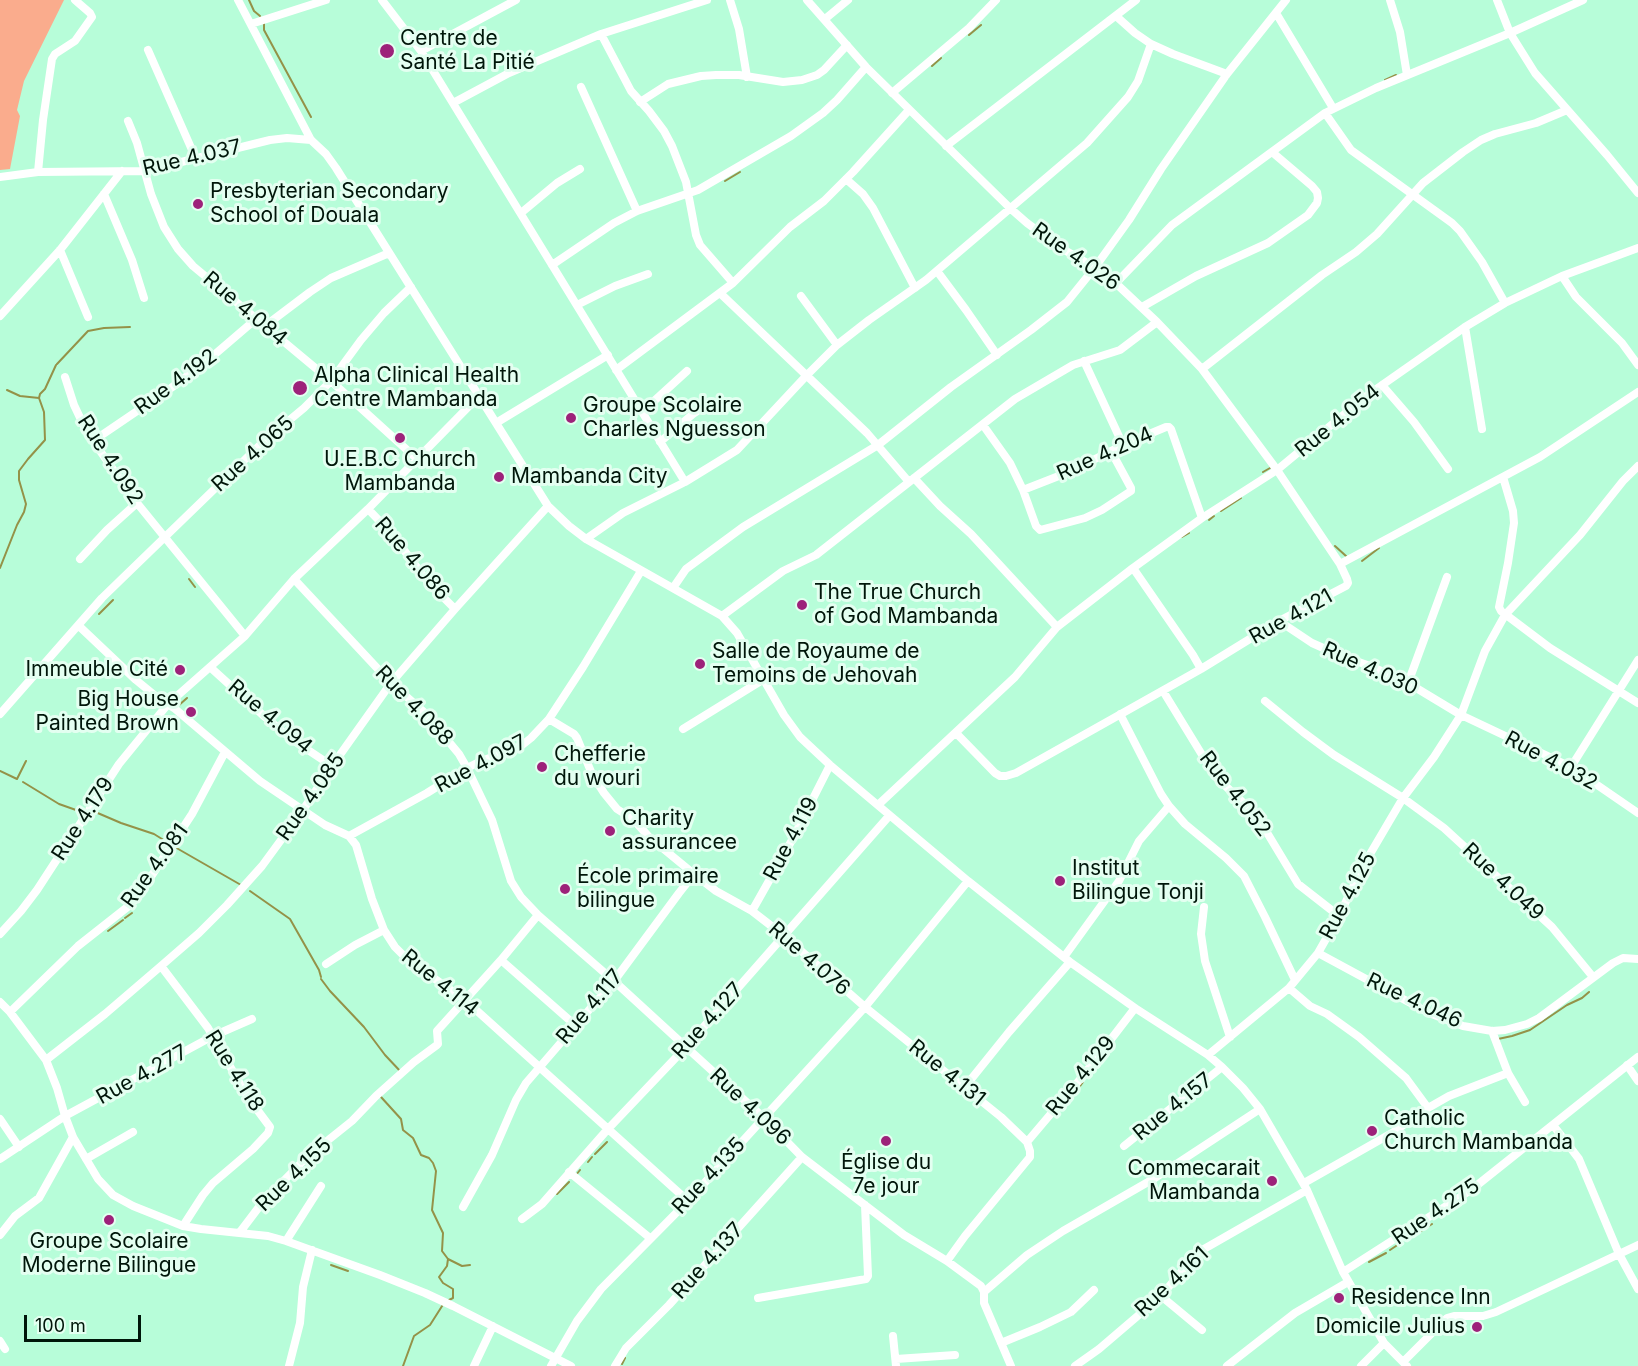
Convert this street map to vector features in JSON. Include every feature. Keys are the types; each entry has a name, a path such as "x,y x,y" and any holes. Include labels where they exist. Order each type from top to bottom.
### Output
{"street":[{"path":"39,172 43,120 52,59 55,54 75,41 92,17 75,0"},
{"path":"238,0 311,140 326,154 336,168 548,506 586,539 722,616 737,633 784,715 800,737 830,765 968,881 1067,959 1135,1008 1208,1055 1243,1088 1260,1109 1305,1186 1348,1282 1384,1343 1405,1364 1448,1318 1483,1316 1496,1312 1638,1245"},
{"path":"251,24 326,0"},
{"path":"382,0 422,51 685,482"},
{"path":"422,51 516,0"},
{"path":"453,103 509,73 601,34 707,0"},
{"path":"730,0 739,29 747,77"},
{"name":"Rue 4.026","path":"807,0 866,67 1011,209 1061,248 1096,266 1116,282 1202,369 1277,470 1340,564"},
{"path":"825,19 848,0"},
{"path":"892,93 969,28 996,0"},
{"path":"946,146 1136,0"},
{"path":"673,588 686,569 743,527 878,445 951,387 1066,302 1096,266 1129,220 1161,169 1227,74 1286,0"},
{"path":"1390,0 1400,32 1407,75"},
{"path":"1497,0 1510,33 1535,73 1638,193"},
{"path":"1116,282 1172,225 1329,110 1582,0"},
{"path":"1276,13 1351,150 1460,231 1482,262 1505,303"},
{"path":"1116,16 1134,33 1151,44 1227,74"},
{"path":"601,34 631,91 664,130 672,146 689,194 696,235 700,245 733,283"},
{"path":"586,539 623,513 685,482 737,450 837,345 937,271 1088,143 1128,97 1138,81 1151,44"},
{"path":"640,102 674,82 701,76 747,77 783,82 802,80 824,70 847,45"},
{"path":"148,50 195,159"},
{"path":"552,265 614,223 637,211 689,194 791,136 808,125 837,100 866,67"},
{"path":"581,87 637,211"},
{"path":"616,370 721,294 789,227 824,201 909,110"},
{"path":"1202,369 1322,275 1356,252 1377,234 1423,183 1481,140 1536,123 1566,110"},
{"name":"Rue 4.084","path":"128,121 134,134 150,194 164,227 178,249 193,266 331,381 417,459"},
{"name":"Rue 4.037","path":"0,177 39,172 145,171 270,140 287,138 311,140"},
{"path":"1142,307 1196,276 1268,243 1308,215 1317,203 1317,192 1272,152"},
{"path":"521,213 557,183 580,169"},
{"path":"0,316 60,250 122,171"},
{"path":"846,179 863,194 873,208 915,288"},
{"path":"104,194 132,260 144,298"},
{"name":"Rue 4.054","path":"878,805 1016,677 1057,627 1202,518 1277,470 1365,397 1465,327 1505,303 1562,276 1638,248"},
{"path":"60,250 88,317"},
{"path":"265,326 331,278 389,253"},
{"path":"937,271 997,355"},
{"path":"577,305 615,286 648,274"},
{"path":"1562,276 1576,297 1622,343 1638,365"},
{"name":"Rue 4.065","path":"0,714 102,598 240,463 304,408 331,381 360,340 411,287"},
{"path":"721,294 807,375 911,480 971,534 1057,627"},
{"path":"801,296 837,345"},
{"name":"Rue 4.192","path":"93,441 171,388 256,319"},
{"path":"722,616 783,571 816,555 1015,399 1073,365 1120,350 1157,322"},
{"path":"1465,327 1482,429"},
{"path":"496,423 608,356"},
{"path":"1084,361 1123,445"},
{"path":"642,412 687,371"},
{"name":"Rue 4.092","path":"65,376 74,405 93,441 137,503 244,636"},
{"path":"1382,385 1420,430 1448,469"},
{"name":"Rue 4.121","path":"956,733 995,773 1006,776 1016,773 1163,691 1279,621 1346,586 1347,579 1340,564 1540,457 1638,392"},
{"name":"Rue 4.179","path":"0,934 37,890 119,764 168,704 244,636 294,579 368,509 479,396"},
{"path":"660,442 699,410"},
{"path":"983,425 1010,463 1036,526 1040,530 1085,518 1131,491 1111,451"},
{"name":"Rue 4.204","path":"1023,490 1069,472 1166,427 1171,429 1202,518"},
{"name":"Rue 4.125","path":"1208,1055 1288,988 1318,953 1363,866 1403,798 1434,757 1461,715 1485,651 1505,615 1580,536 1623,481 1637,469"},
{"path":"1503,477 1513,511 1514,523 1499,607 1501,611 1550,648 1638,703"},
{"path":"81,559 107,530 137,503"},
{"name":"Rue 4.085","path":"45,1060 105,1014 161,966 199,933 234,897 262,866 391,683 548,506"},
{"name":"Rue 4.086","path":"368,509 391,533 428,582 456,609"},
{"path":"1133,568 1194,655 1201,669"},
{"name":"Rue 4.097","path":"349,836 467,768 521,747 531,738 549,719 641,570"},
{"path":"1408,683 1447,577"},
{"name":"Rue 4.088","path":"294,579 391,683 425,713 459,754 492,820 511,881 537,915"},
{"name":"Rue 4.030","path":"1279,621 1312,643 1408,683 1461,715"},
{"path":"79,626 136,680 260,781 324,825 349,836"},
{"path":"1571,768 1638,660"},
{"name":"Rue 4.094","path":"210,667 293,740 332,766"},
{"path":"683,729 764,680"},
{"name":"Rue 4.052","path":"1163,691 1215,776 1257,816 1298,884 1339,916"},
{"name":"Rue 4.049","path":"1265,700 1334,755 1403,798 1444,828 1552,927 1593,977"},
{"path":"1120,714 1169,806 1185,824 1244,876 1295,980"},
{"name":"Rue 4.032","path":"1461,715 1571,768 1637,809"},
{"path":"549,719 574,734 592,774 617,809 634,820 649,837 716,891 752,911"},
{"name":"Rue 4.081","path":"10,1012 66,958 139,895 187,823 225,752"},
{"name":"Rue 4.119","path":"752,911 792,840 830,765"},
{"path":"964,1088 1067,959 1119,881 1139,841 1169,806"},
{"name":"Rue 4.127","path":"522,1219 542,1204 607,1130 686,1047 889,816"},
{"name":"Rue 4.114","path":"349,836 356,845 384,930 395,947 408,960 465,1000 688,1201"},
{"name":"Rue 4.117","path":"463,1207 492,1155 526,1083 614,981 694,874"},
{"name":"Rue 4.135","path":"553,1362 577,1321 601,1289 688,1201 865,1007 968,881"},
{"path":"1204,907 1201,934 1205,960 1230,1037"},
{"name":"Rue 4.076","path":"752,911 865,1007"},
{"path":"465,1000 537,915"},
{"name":"Rue 4.096","path":"537,915 614,981 763,1117 802,1157 904,1235 976,1281 984,1292"},
{"path":"326,964 384,930"},
{"name":"Rue 4.046","path":"1318,953 1429,1013 1463,1026 1492,1031 1527,1024 1539,1018 1613,963 1623,958 1638,958"},
{"path":"501,960 575,1025"},
{"name":"Rue 4.118","path":"161,966 213,1036 247,1096 270,1130 253,1149 213,1183 183,1226"},
{"path":"1288,988 1310,1006 1327,1014 1359,1037 1406,1078 1428,1108"},
{"name":"Rue 4.155","path":"240,1232 262,1203 288,1175 352,1121 414,1062 438,1044 437,1030 465,1000"},
{"path":"0,1002 45,1060 73,1137 98,1179 113,1195 133,1206 183,1226 268,1236 312,1250 425,1293 522,1340 553,1362 570,1366"},
{"name":"Rue 4.131","path":"865,1007 1000,1117 1027,1142"},
{"name":"Rue 4.129","path":"1027,1142 1082,1077 1135,1008"},
{"name":"Rue 4.277","path":"0,1159 65,1116 213,1036 252,1019"},
{"path":"1492,1031 1508,1073 1525,1102"},
{"name":"Rue 4.275","path":"1343,1272 1471,1190 1638,1057"},
{"path":"1627,1065 1638,1081"},
{"name":"Rue 4.157","path":"1124,1146 1222,1067"},
{"name":"Rue 4.161","path":"1075,1366 1099,1349 1161,1296 1197,1253 1392,1133 1428,1108 1449,1096 1508,1073"},
{"path":"1011,1366 984,1303 984,1292 1036,1249 1155,1178 1260,1109"},
{"path":"0,1119 19,1147"},
{"path":"1553,1125 1580,1159 1619,1254 1638,1289"},
{"path":"86,1159 133,1132"},
{"path":"0,1235 15,1216 39,1198 73,1137"},
{"path":"947,1261 971,1228 1030,1157 1027,1142"},
{"name":"Rue 4.137","path":"615,1366 626,1348 669,1305 802,1157"},
{"path":"569,1172 650,1238"},
{"path":"286,1241 321,1186"},
{"path":"758,1298 866,1279 868,1276 865,1206"},
{"path":"289,1366 300,1323 303,1287 312,1250"},
{"path":"1227,1366 1294,1313 1348,1282"},
{"path":"1001,1343 1071,1312 1094,1290"},
{"path":"1161,1296 1202,1330"},
{"path":"474,1366 493,1326"},
{"path":"893,1336 896,1363 955,1355"},
{"path":"1361,1366 1384,1343"}],"shaded area":[{"path":"0,0 64,0 24,81 17,110 20,116 10,169 0,170"}],"waterway":[{"path":"249,0 254,11 260,16"},
{"path":"264,23 264,30 311,117"},
{"path":"969,35 981,25"},
{"path":"932,66 941,58"},
{"path":"1385,80 1396,75"},
{"path":"725,181 740,172"},
{"path":"57,364 88,331 130,327"},
{"path":"39,398 56,365"},
{"path":"7,390 20,396 39,398"},
{"path":"0,568 26,504 19,480 19,471 45,440 44,412 39,398"},
{"path":"1263,472 1270,468"},
{"path":"1221,511 1241,498"},
{"path":"1209,520 1214,516"},
{"path":"1182,537 1189,533"},
{"path":"1335,546 1346,556"},
{"path":"1362,561 1379,548"},
{"path":"189,579 195,587"},
{"path":"99,614 113,600"},
{"path":"178,706 187,698"},
{"path":"0,771 17,779 26,761"},
{"path":"23,782 59,804 76,810 85,809"},
{"path":"93,811 154,834 170,844"},
{"path":"173,846 241,885"},
{"path":"1357,892 1365,875"},
{"path":"250,891 290,919 321,977"},
{"path":"125,918 132,913"},
{"path":"108,931 123,920"},
{"path":"321,979 401,1072"},
{"path":"1498,1039 1530,1030 1589,992"},
{"path":"1075,1093 1083,1082"},
{"path":"1064,1107 1074,1094"},
{"path":"381,1097 401,1119 403,1130 413,1138 421,1155 429,1158 433,1163 436,1171 432,1210 443,1233 442,1251 448,1259 462,1266 470,1265"},
{"path":"595,1154 607,1142"},
{"path":"588,1162 592,1157"},
{"path":"576,1175 580,1170"},
{"path":"557,1194 569,1182"},
{"path":"1415,1235 1432,1224"},
{"path":"1390,1250 1402,1242"},
{"path":"1369,1262 1386,1253"},
{"path":"448,1259 447,1266 439,1277 443,1283 453,1289 453,1298 449,1300"},
{"path":"331,1265 348,1271"},
{"path":"403,1366 414,1336 430,1325 444,1303"},
{"path":"622,1364 625,1358"}],"place":[{"name":"Centre de Santé La Pitié","path":"387,51"},
{"name":"Presbyterian Secondary School of Douala","path":"198,204"},
{"name":"Alpha Clinical Health Centre Mambanda","path":"300,388"},
{"name":"Groupe Scolaire Charles Nguesson","path":"571,418"},
{"name":"U.E.B.C Church Mambanda","path":"400,438"},
{"name":"Mambanda City","path":"499,477"},
{"name":"The True Church of God Mambanda","path":"802,605"},
{"name":"Salle de Royaume de Temoins de Jehovah","path":"700,664"},
{"name":"Immeuble Cité","path":"180,670"},
{"name":"Big House Painted Brown","path":"191,712"},
{"name":"Chefferie du wouri","path":"542,767"},
{"name":"Charity assurancee","path":"610,831"},
{"name":"Institut Bilingue Tonji","path":"1060,881"},
{"name":"École primaire bilingue","path":"565,889"},
{"name":"Catholic Church Mambanda","path":"1372,1131"},
{"name":"Église du 7e jour","path":"886,1141"},
{"name":"Commecarait Mambanda","path":"1272,1181"},
{"name":"Groupe Scolaire Moderne Bilingue","path":"109,1220"},
{"name":"Residence Inn","path":"1339,1298"},
{"name":"Domicile Julius","path":"1477,1327"}]}
